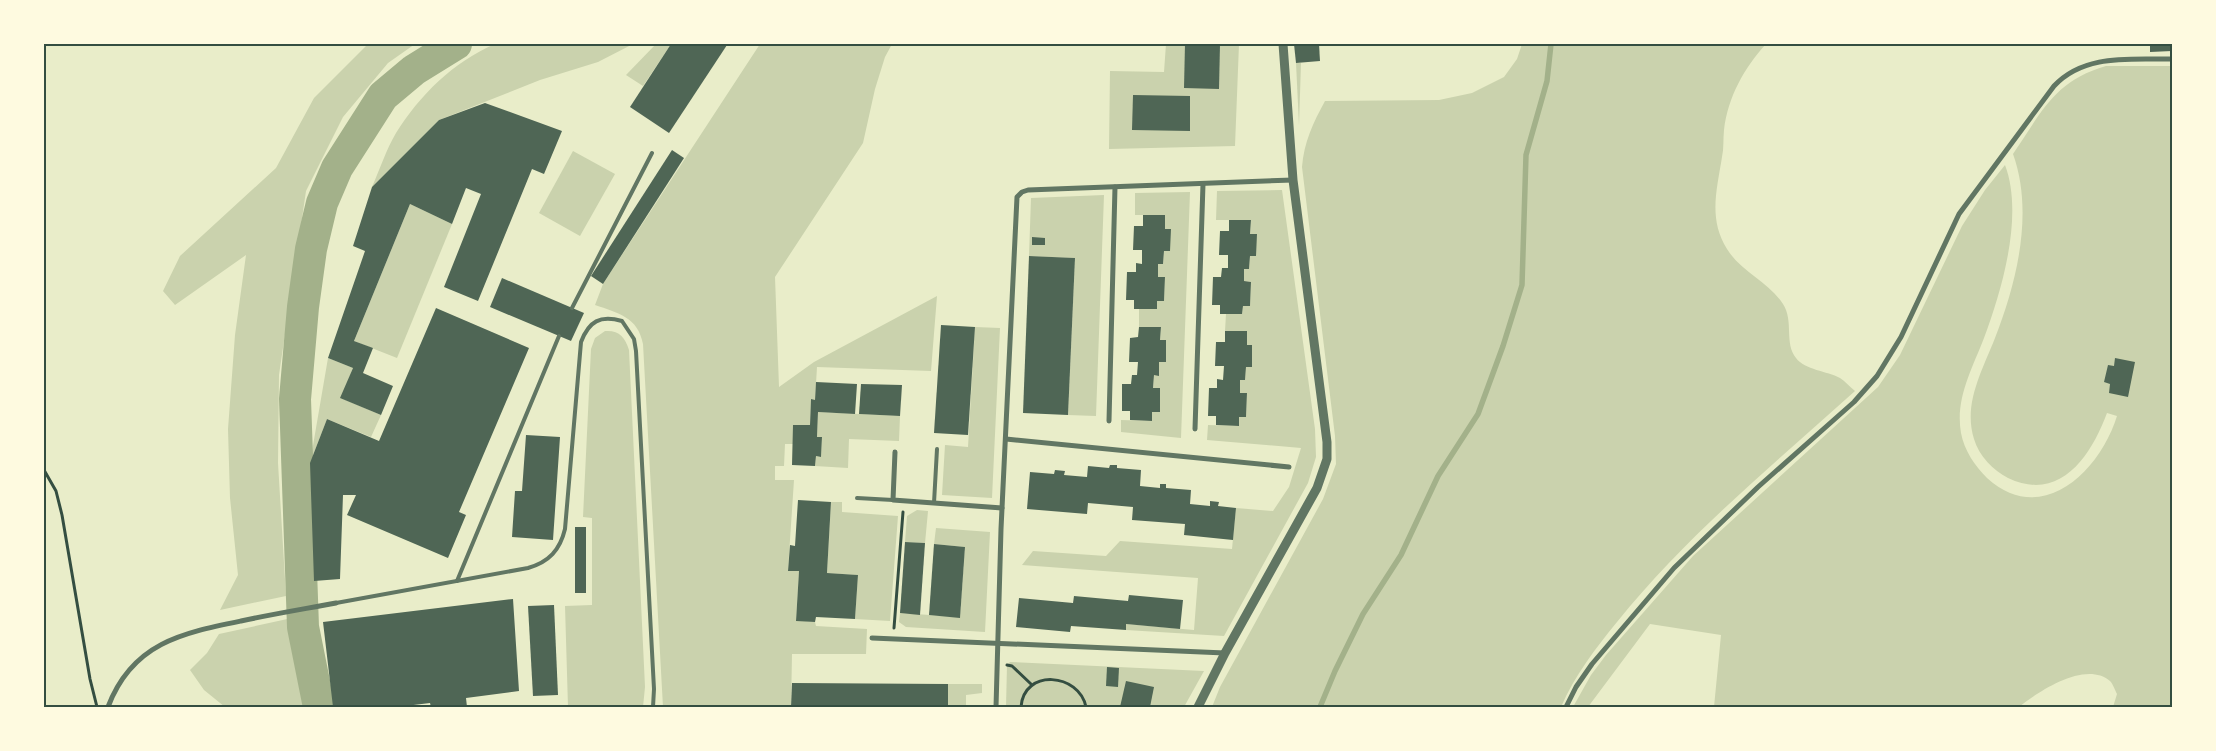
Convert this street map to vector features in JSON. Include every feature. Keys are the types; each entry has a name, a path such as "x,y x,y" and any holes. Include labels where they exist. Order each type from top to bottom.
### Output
{"street":[{"path":"1198,707 1225,654 1307,509 1321,478 1326,459 1327,442 1293,180 1284,44"},
{"path":"1566,707 1587,670 1674,568 1758,487 1854,402 1877,376 1898,342 1960,214 2054,86 2072,71 2096,62 2172,59"},
{"path":"996,707 996,642 1016,206 1020,194 1028,190 1293,180"},
{"path":"1194,428 1203,184"},
{"path":"1109,421 1116,187"},
{"path":"1006,440 1289,467"},
{"path":"895,452 892,500 1002,508"},
{"path":"108,707 115,692 129,672 157,646 184,633 336,603"},
{"path":"872,638 996,642 1225,654"}],"lane":[{"path":"572,308 652,153"},
{"path":"336,603 537,566 546,562 562,543 566,530 580,342 590,324 600,318 622,321 634,339 636,351 654,689 653,707"},
{"path":"457,580 559,336"},
{"path":"934,503 936,449"},
{"path":"857,498 892,500"}],"path":[{"path":"44,470 56,491 62,515 97,707"},
{"path":"893,638 903,512"},
{"path":"996,665 1012,666 1031,684"},
{"path":"1021,707 1024,692 1031,684 1052,680 1068,683 1081,695 1086,707"}],"green space":[{"path":"368,44 415,44 388,63 343,117 306,191 279,375 278,463 286,596 220,610 238,575 230,498 228,429 235,335 246,255 175,305 163,291 180,256 276,168 314,98"},
{"path":"495,44 633,44 598,62 540,80 439,120 372,187 392,139 405,119 427,93 465,60"},
{"path":"656,44 671,44 643,86 626,75"},
{"path":"760,44 892,44 885,57 875,89 863,143 775,277 779,387 814,362 937,296 931,371 817,367 815,400 811,400 810,425 794,425 793,444 785,444 784,466 775,466 775,480 794,480 788,570 799,571 796,620 815,622 816,626 867,629 866,654 792,654 791,707 663,707 643,344 637,328 626,317 595,305 603,284"},
{"path":"1166,44 1239,44 1235,146 1109,149 1110,71 1164,72"},
{"path":"1522,44 1766,44 1738,84 1726,118 1723,154 1716,192 1716,215 1721,238 1733,257 1770,289 1783,304 1788,318 1790,346 1796,358 1810,368 1840,378 1855,391 1701,530 1644,590 1586,663 1561,707 1212,707 1220,687 1323,499 1336,464 1335,436 1302,167 1307,141 1317,117 1325,101 1439,100 1472,93 1504,77 1517,59"},
{"path":"1296,63 1301,63 1299,125"},
{"path":"2106,66 2172,66 2172,707 2113,707 2117,694 2111,682 2100,675 2088,674 2062,681 2019,707 1714,707 1721,635 1650,624 1588,707 1573,707 1591,675 1606,655 1693,556 1878,387 1900,355 1962,226 1985,190 2005,165 2010,185 2012,206 2008,252 1998,298 1962,396 1960,420 1962,439 1978,468 1987,478 2008,492 2028,497 2048,495 2066,486 2083,473 2109,437 2117,416 2107,413 2092,445 2071,471 2058,480 2043,484 2027,484 2008,478 1992,467 1983,457 1974,439 1971,413 1972,400 1980,375 2010,294 2020,247 2022,199 2019,176 2013,154 2041,112 2061,89 2088,72"},
{"path":"573,151 615,174 580,236 539,213"},
{"path":"1282,190 1315,429 1316,457 1308,483 1224,636 1126,630 1126,624 1194,630 1198,578 1022,565 1033,551 1106,556 1120,541 1232,549 1236,508 1273,511 1289,487 1301,448 1207,440 1208,425 1238,426 1239,417 1246,417 1247,393 1240,393 1240,380 1245,380 1246,367 1252,366 1252,345 1247,345 1247,332 1225,331 1226,314 1242,314 1243,306 1250,306 1251,282 1244,281 1244,269 1249,269 1250,256 1257,234 1250,234 1251,220 1216,220 1217,191"},
{"path":"1190,192 1181,438 1121,432 1121,420 1152,421 1152,412 1160,412 1160,389 1153,388 1154,375 1159,375 1159,362 1166,362 1166,341 1160,340 1161,327 1139,327 1139,309 1157,309 1157,301 1164,301 1165,277 1158,277 1158,264 1163,264 1164,251 1171,229 1165,229 1165,215 1135,215 1135,193"},
{"path":"1104,195 1096,416 1068,415 1075,258 1029,256 1031,198"},
{"path":"410,204 452,224 397,358 354,341"},
{"path":"975,327 1000,328 992,498 942,495 945,445 968,447"},
{"path":"605,331 621,335 626,341 629,350 645,687 643,707 568,707 565,606 592,605 592,518 583,517 591,349 595,338"},
{"path":"328,358 353,368 341,398 381,415 371,437 327,419 310,463"},
{"path":"818,412 900,416 899,441 849,439 848,468 815,466 816,456 821,457 822,438 817,437"},
{"path":"831,502 842,502 842,512 898,516 890,621 855,619 858,575 827,573"},
{"path":"917,510 928,511 925,543 905,542 907,516"},
{"path":"936,528 990,532 985,632 906,627 899,622 900,613 960,617 965,547 934,544"},
{"path":"292,618 311,707 225,707 204,690 190,670 207,653 219,634"},
{"path":"1010,662 1204,671 1184,707 1006,707 1007,665"},
{"path":"948,684 982,684 982,693 966,695 966,707 948,707"}],"building":[{"path":"671,44 727,45 669,133 630,107"},
{"path":"1185,44 1220,44 1219,89 1184,88"},
{"path":"1294,44 1319,44 1320,61 1296,63"},
{"path":"2150,44 2172,44 2172,51 2150,52"},
{"path":"1133,95 1190,96 1190,131 1132,130"},
{"path":"485,103 562,131 544,174 532,169 478,301 444,287 481,194 466,188 452,224 410,204 354,341 373,348 363,373 393,386 381,415 340,398 353,368 328,358 365,251 353,246 372,187 439,120"},
{"path":"672,150 684,158 603,284 591,276"},
{"path":"1143,215 1165,215 1165,229 1171,229 1170,251 1164,251 1163,264 1158,264 1158,277 1165,277 1164,301 1157,301 1157,309 1134,309 1134,300 1126,300 1127,272 1136,272 1136,263 1142,264 1142,250 1133,250 1134,226 1143,226"},
{"path":"1229,220 1251,220 1250,234 1257,234 1256,256 1250,256 1249,269 1244,269 1244,281 1251,282 1250,306 1243,306 1242,314 1220,314 1220,305 1212,305 1213,277 1221,277 1222,268 1228,268 1228,255 1219,255 1220,231 1229,231"},
{"path":"1032,237 1045,238 1045,245 1032,245"},
{"path":"1029,256 1075,258 1068,415 1023,413"},
{"path":"502,278 584,313 571,341 490,307"},
{"path":"436,308 529,348 459,512 466,515 448,558 347,515 356,495 343,495 340,579 314,581 310,463 327,419 379,441"},
{"path":"941,325 975,327 968,435 934,433"},
{"path":"1139,327 1161,327 1160,340 1166,340 1166,362 1159,362 1159,376 1154,375 1153,388 1160,388 1160,412 1152,412 1152,421 1130,420 1130,411 1122,411 1122,384 1131,384 1132,375 1137,375 1138,362 1129,362 1130,338 1138,337"},
{"path":"1225,331 1247,331 1247,345 1252,345 1252,367 1246,367 1245,380 1240,380 1240,393 1247,393 1246,417 1239,417 1239,426 1216,425 1216,416 1208,416 1209,388 1217,388 1217,379 1223,380 1224,366 1215,366 1216,342 1225,342"},
{"path":"2115,358 2135,362 2128,397 2109,393 2110,384 2104,382 2108,365 2114,366"},
{"path":"816,382 857,384 855,414 818,412 817,437 822,437 821,457 816,456 815,466 792,465 793,425 810,425 811,399 815,400"},
{"path":"861,384 902,385 900,416 859,414"},
{"path":"526,435 560,437 553,540 512,537 515,491 522,491"},
{"path":"1110,465 1117,465 1117,468 1141,470 1140,486 1160,488 1160,484 1166,484 1166,488 1191,490 1190,504 1210,506 1210,501 1219,502 1218,506 1236,508 1233,540 1184,535 1185,524 1132,520 1133,507 1088,503 1087,514 1027,509 1030,472 1054,474 1055,470 1065,471 1064,475 1087,477 1088,466 1109,468"},
{"path":"798,500 831,502 827,573 858,575 855,619 816,617 815,622 796,621 799,571 788,571 790,545 795,546"},
{"path":"575,527 586,527 586,593 575,593"},
{"path":"905,542 925,543 920,615 900,613"},
{"path":"934,544 965,547 960,618 929,615"},
{"path":"1129,595 1183,600 1180,629 1126,624 1126,630 1071,626 1070,632 1016,627 1019,598 1073,603 1074,596 1128,601"},
{"path":"513,599 519,691 466,698 467,707 431,707 430,703 397,707 333,707 323,622"},
{"path":"554,605 558,695 533,696 528,606"},
{"path":"1107,667 1119,668 1118,687 1106,686"},
{"path":"1126,681 1154,687 1150,707 1120,707"},
{"path":"792,683 948,684 948,707 791,707"}],"waterway":[{"path":"319,707 303,627 295,399 303,307 311,249 322,203 337,168 383,96 414,70 456,44"},
{"path":"1320,707 1363,614 1401,555 1438,476 1478,414 1503,346 1522,285 1526,155 1547,81 1551,44"}]}
